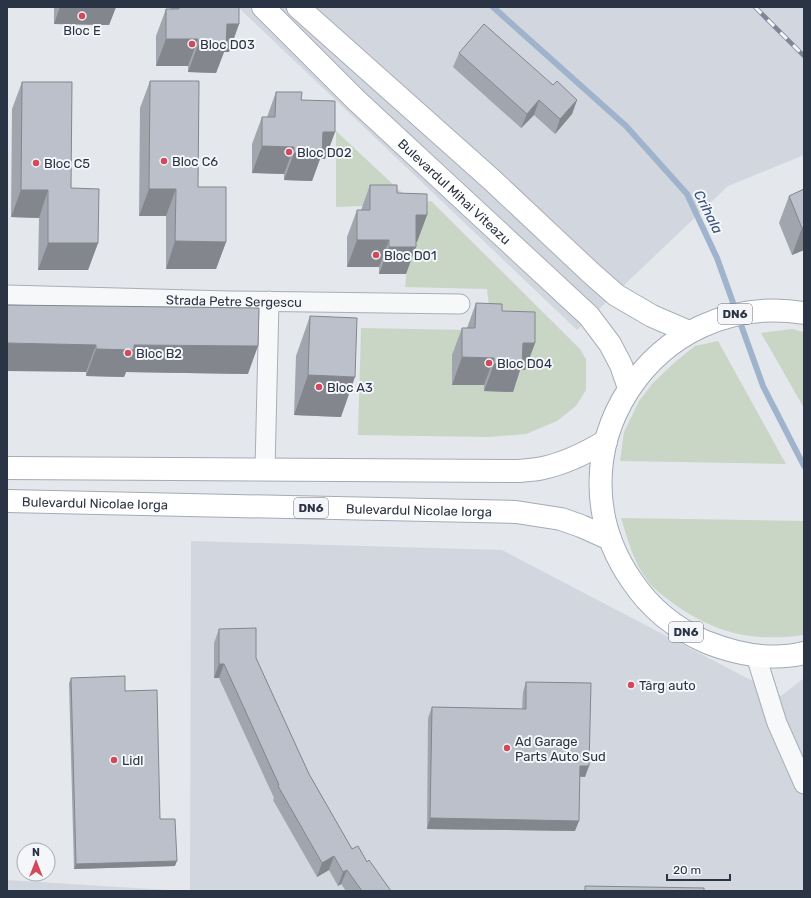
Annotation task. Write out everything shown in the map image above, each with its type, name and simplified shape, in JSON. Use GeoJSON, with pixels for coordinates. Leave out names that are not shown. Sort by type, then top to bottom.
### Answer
{"type":"FeatureCollection","features":[{"type":"Feature","properties":{"kind":"main road","name":"Bulevardul Mihai Viteazu"},"geometry":{"type":"LineString","coordinates":[[263,7],[356,100],[589,316],[610,344],[621,365],[629,388]]}},
{"type":"Feature","properties":{"kind":"main road"},"geometry":{"type":"LineString","coordinates":[[288,32],[302,12],[492,180],[616,295],[652,316],[696,329]]}},
{"type":"Feature","properties":{"kind":"main road","name":"DN6"},"geometry":{"type":"LineString","coordinates":[[804,313],[768,310],[734,314],[696,329],[666,348],[646,366],[629,388],[615,414],[606,441],[601,465],[603,515],[610,539],[623,569],[642,596],[666,618],[693,636],[724,649],[756,656],[795,655],[804,653]]}},
{"type":"Feature","properties":{"kind":"main road"},"geometry":{"type":"LineString","coordinates":[[7,468],[518,471],[542,469],[562,463],[582,455],[606,441]]}},
{"type":"Feature","properties":{"kind":"main road","name":"Bulevardul Nicolae Iorga"},"geometry":{"type":"LineString","coordinates":[[7,501],[516,512],[561,519],[582,526],[610,539]]}},
{"type":"Feature","properties":{"kind":"street","name":"Strada Petre Sergescu"},"geometry":{"type":"LineString","coordinates":[[7,295],[460,304]]}},
{"type":"Feature","properties":{"kind":"street"},"geometry":{"type":"LineString","coordinates":[[265,469],[269,301]]}},
{"type":"Feature","properties":{"kind":"street"},"geometry":{"type":"LineString","coordinates":[[756,656],[777,723],[804,784]]}},
{"type":"Feature","properties":{"kind":"shaded area"},"geometry":{"type":"Polygon","coordinates":[[[238,7],[804,7],[804,155],[728,186],[577,330],[238,7]]]}},
{"type":"Feature","properties":{"kind":"shaded area"},"geometry":{"type":"Polygon","coordinates":[[[191,541],[502,550],[781,696],[804,678],[804,891],[190,891],[191,541]]]}},
{"type":"Feature","properties":{"kind":"shaded area"},"geometry":{"type":"Polygon","coordinates":[[[7,880],[16,881],[16,882],[39,882],[183,891],[7,891],[7,880]]]}},
{"type":"Feature","properties":{"kind":"green space"},"geometry":{"type":"Polygon","coordinates":[[[336,131],[414,204],[336,207],[336,131]]]}},
{"type":"Feature","properties":{"kind":"green space"},"geometry":{"type":"Polygon","coordinates":[[[431,201],[580,349],[586,359],[586,390],[576,406],[557,421],[526,434],[489,437],[358,435],[361,328],[466,330],[452,385],[484,385],[485,391],[513,370],[525,370],[492,331],[487,289],[405,287],[414,204],[431,201]]]}},
{"type":"Feature","properties":{"kind":"green space"},"geometry":{"type":"Polygon","coordinates":[[[792,329],[804,332],[804,408],[761,333],[792,329]]]}},
{"type":"Feature","properties":{"kind":"green space"},"geometry":{"type":"Polygon","coordinates":[[[718,341],[786,464],[620,461],[624,432],[639,401],[653,383],[675,362],[695,346],[718,341]]]}},
{"type":"Feature","properties":{"kind":"green space"},"geometry":{"type":"Polygon","coordinates":[[[621,518],[804,521],[804,635],[768,637],[736,633],[721,629],[705,622],[674,604],[652,587],[642,573],[634,558],[621,518]]]}},
{"type":"Feature","properties":{"kind":"building"},"geometry":{"type":"Polygon","coordinates":[[[179,7],[239,7],[239,24],[227,24],[226,46],[198,45],[198,39],[166,39],[166,9],[179,9],[179,7]]]}},
{"type":"Feature","properties":{"kind":"building"},"geometry":{"type":"Polygon","coordinates":[[[484,24],[553,85],[557,81],[577,100],[560,119],[539,100],[527,114],[459,53],[484,24]]]}},
{"type":"Feature","properties":{"kind":"building"},"geometry":{"type":"Polygon","coordinates":[[[150,81],[199,81],[198,187],[226,187],[226,242],[175,241],[176,189],[149,189],[150,81]]]}},
{"type":"Feature","properties":{"kind":"building"},"geometry":{"type":"Polygon","coordinates":[[[22,82],[72,82],[71,188],[99,189],[98,243],[48,243],[48,190],[21,190],[22,82]]]}},
{"type":"Feature","properties":{"kind":"building"},"geometry":{"type":"Polygon","coordinates":[[[276,92],[302,92],[301,100],[335,101],[335,132],[323,132],[322,154],[294,153],[294,147],[262,146],[262,117],[275,117],[276,92]]]}},
{"type":"Feature","properties":{"kind":"building"},"geometry":{"type":"Polygon","coordinates":[[[370,185],[397,185],[397,193],[427,194],[427,215],[416,215],[416,247],[389,247],[389,240],[357,240],[357,210],[370,210],[370,185]]]}},
{"type":"Feature","properties":{"kind":"building"},"geometry":{"type":"Polygon","coordinates":[[[804,189],[804,227],[802,228],[789,196],[804,189]]]}},
{"type":"Feature","properties":{"kind":"building"},"geometry":{"type":"Polygon","coordinates":[[[476,303],[502,304],[502,311],[535,312],[535,343],[523,343],[522,364],[494,364],[494,358],[462,357],[462,328],[475,328],[476,303]]]}},
{"type":"Feature","properties":{"kind":"building"},"geometry":{"type":"Polygon","coordinates":[[[7,305],[259,308],[258,346],[134,345],[134,350],[96,349],[96,345],[7,343],[7,305]]]}},
{"type":"Feature","properties":{"kind":"building"},"geometry":{"type":"Polygon","coordinates":[[[310,316],[357,318],[355,377],[308,375],[310,316]]]}},
{"type":"Feature","properties":{"kind":"building"},"geometry":{"type":"Polygon","coordinates":[[[256,628],[256,658],[309,774],[352,849],[358,846],[367,862],[369,860],[391,891],[362,891],[347,870],[343,872],[334,856],[322,863],[278,786],[279,785],[224,664],[219,664],[219,629],[256,628]]]}},
{"type":"Feature","properties":{"kind":"building","name":"Lidl"},"geometry":{"type":"Polygon","coordinates":[[[125,676],[125,691],[157,690],[160,819],[175,819],[177,861],[76,864],[71,678],[125,676]]]}},
{"type":"Feature","properties":{"kind":"building","name":"Ad Garage Parts Auto Sud"},"geometry":{"type":"Polygon","coordinates":[[[526,682],[591,683],[589,766],[580,766],[579,821],[430,818],[432,707],[526,709],[526,682]]]}},
{"type":"Feature","properties":{"kind":"building"},"geometry":{"type":"Polygon","coordinates":[[[585,886],[704,888],[704,891],[585,891],[585,886]]]}},
{"type":"Feature","properties":{"kind":"waterway","name":"Crihala"},"geometry":{"type":"LineString","coordinates":[[493,7],[626,126],[687,194],[717,258],[763,386],[804,466]]}},
{"type":"Feature","properties":{"kind":"railway"},"geometry":{"type":"LineString","coordinates":[[755,7],[804,56]]}},
{"type":"Feature","properties":{"kind":"place","name":"Bloc E"},"geometry":{"type":"Point","coordinates":[82,16]}},
{"type":"Feature","properties":{"kind":"place","name":"Bloc D03"},"geometry":{"type":"Point","coordinates":[192,44]}},
{"type":"Feature","properties":{"kind":"place","name":"Bloc D02"},"geometry":{"type":"Point","coordinates":[289,152]}},
{"type":"Feature","properties":{"kind":"place","name":"Bloc C6"},"geometry":{"type":"Point","coordinates":[164,161]}},
{"type":"Feature","properties":{"kind":"place","name":"Bloc C5"},"geometry":{"type":"Point","coordinates":[36,163]}},
{"type":"Feature","properties":{"kind":"place","name":"Bloc D01"},"geometry":{"type":"Point","coordinates":[376,255]}},
{"type":"Feature","properties":{"kind":"place","name":"Bloc B2"},"geometry":{"type":"Point","coordinates":[128,353]}},
{"type":"Feature","properties":{"kind":"place","name":"Bloc D04"},"geometry":{"type":"Point","coordinates":[489,363]}},
{"type":"Feature","properties":{"kind":"place","name":"Bloc A3"},"geometry":{"type":"Point","coordinates":[319,387]}},
{"type":"Feature","properties":{"kind":"place","name":"Târg auto"},"geometry":{"type":"Point","coordinates":[631,685]}},
{"type":"Feature","properties":{"kind":"place","name":"Ad Garage Parts Auto Sud"},"geometry":{"type":"Point","coordinates":[507,748]}},
{"type":"Feature","properties":{"kind":"place","name":"Lidl"},"geometry":{"type":"Point","coordinates":[114,760]}}]}
